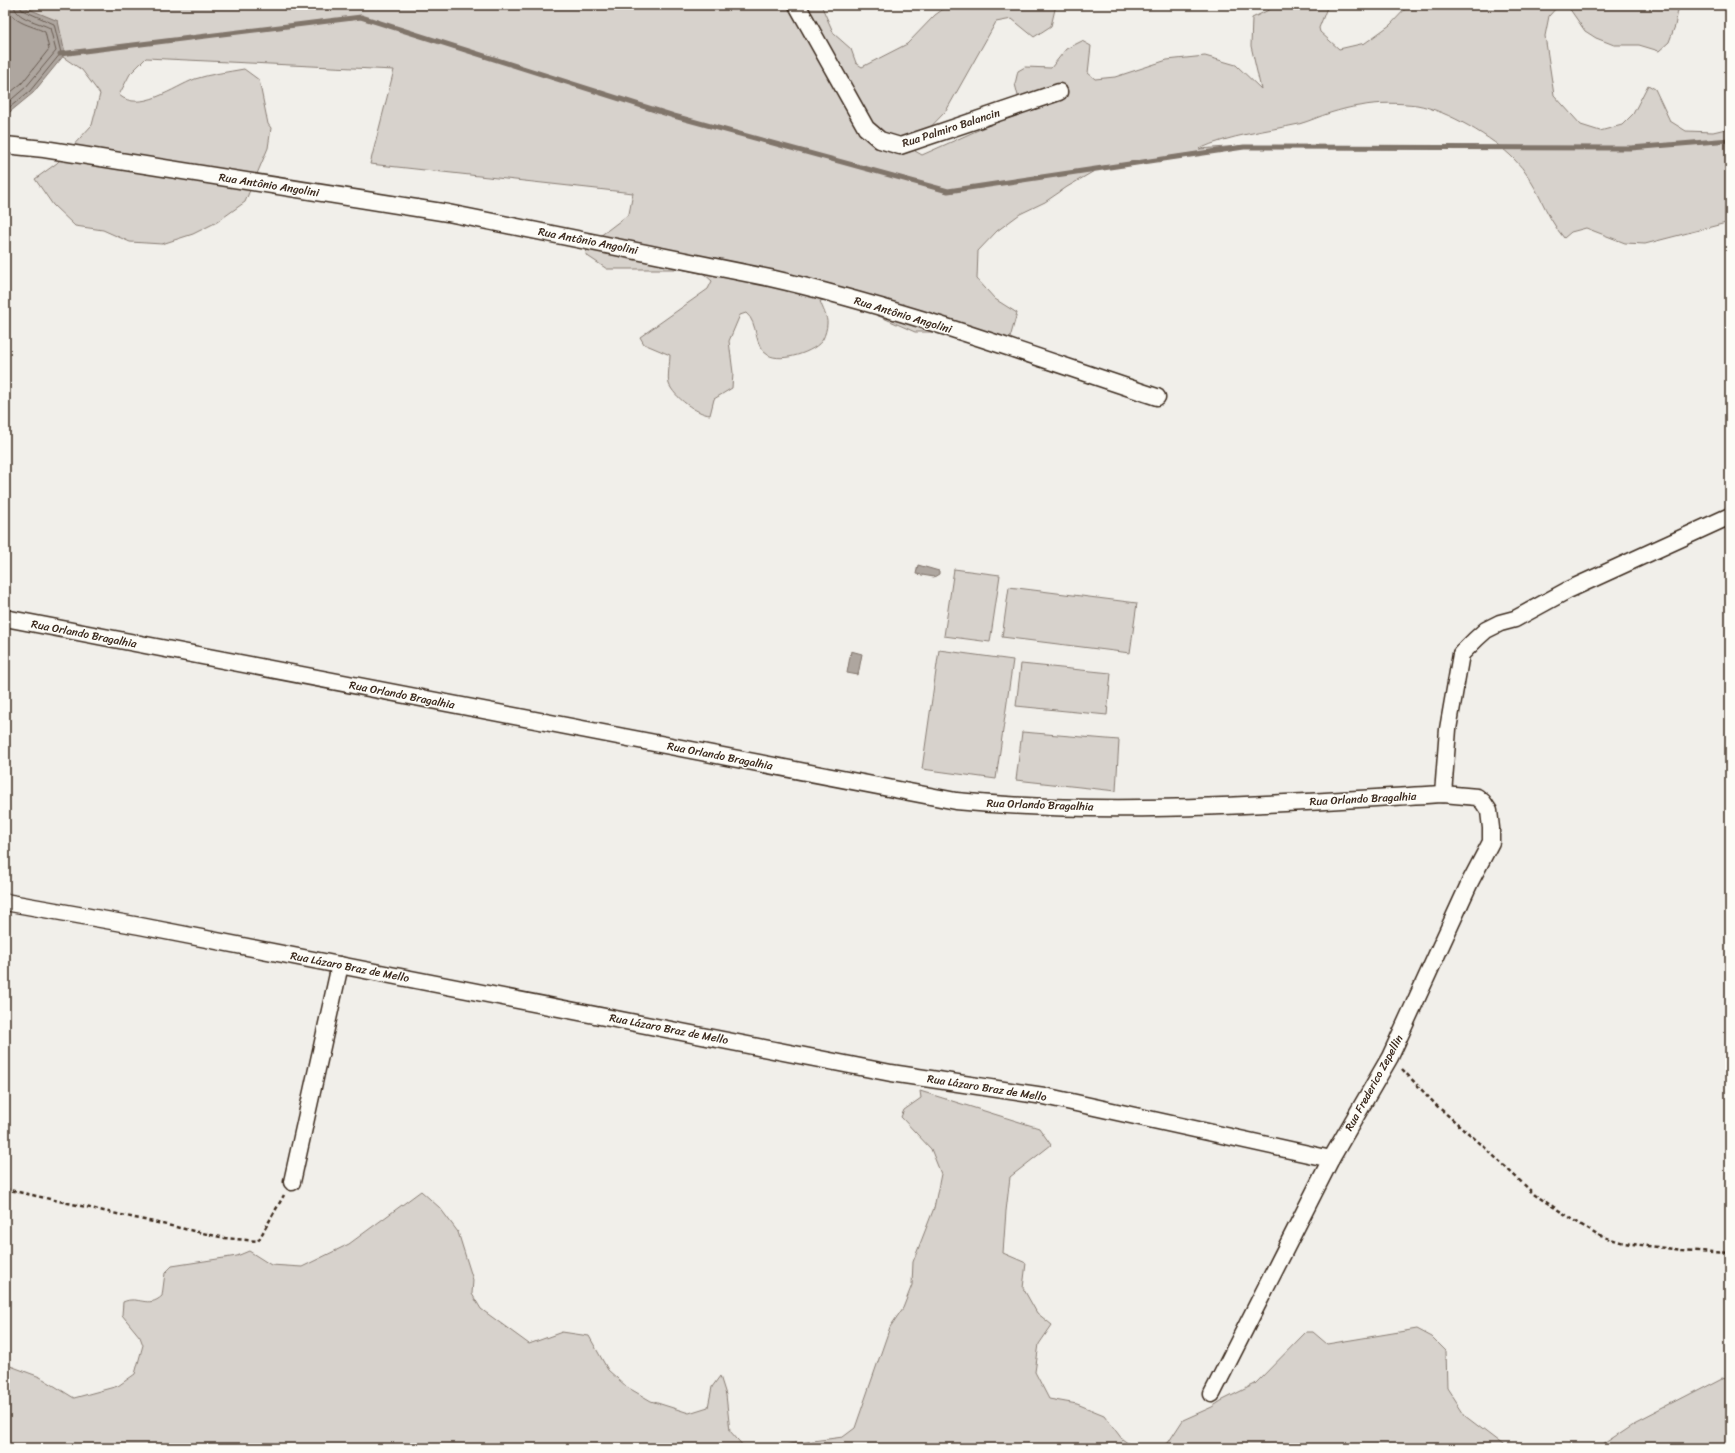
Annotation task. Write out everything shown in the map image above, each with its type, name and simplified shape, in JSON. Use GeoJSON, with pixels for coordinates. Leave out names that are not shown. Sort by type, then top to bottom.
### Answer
{"type":"FeatureCollection","features":[{"type":"Feature","properties":{"kind":"street","name":"Rua Palmiro Balancin"},"geometry":{"type":"LineString","coordinates":[[797,5],[866,128],[880,140],[900,146],[1059,92]]}},
{"type":"Feature","properties":{"kind":"street","name":"Rua Antônio Angolini"},"geometry":{"type":"LineString","coordinates":[[5,145],[60,152],[448,213],[770,278],[817,289],[883,308],[1157,397]]}},
{"type":"Feature","properties":{"kind":"street"},"geometry":{"type":"LineString","coordinates":[[1443,794],[1448,729],[1461,654],[1471,644],[1486,630],[1500,623],[1515,619],[1568,590],[1730,516]]}},
{"type":"Feature","properties":{"kind":"street","name":"Rua Orlando Bragalhia"},"geometry":{"type":"LineString","coordinates":[[5,618],[956,801],[1042,807],[1174,808],[1443,794]]}},
{"type":"Feature","properties":{"kind":"street","name":"Rua Frederico Zepellin"},"geometry":{"type":"LineString","coordinates":[[1212,1394],[1331,1159],[1390,1058],[1470,882],[1491,842],[1489,811],[1483,802],[1477,798],[1443,794]]}},
{"type":"Feature","properties":{"kind":"street","name":"Rua Lázaro Braz de Mello"},"geometry":{"type":"LineString","coordinates":[[5,902],[140,926],[891,1072],[1044,1096],[1331,1159]]}},
{"type":"Feature","properties":{"kind":"street"},"geometry":{"type":"LineString","coordinates":[[292,1182],[340,965]]}},
{"type":"Feature","properties":{"kind":"path"},"geometry":{"type":"LineString","coordinates":[[1390,1058],[1437,1106],[1481,1144],[1535,1195],[1597,1235],[1624,1243],[1682,1250],[1730,1252]]}},
{"type":"Feature","properties":{"kind":"path"},"geometry":{"type":"LineString","coordinates":[[5,1189],[225,1238],[258,1241],[292,1182]]}},
{"type":"Feature","properties":{"kind":"shaded area"},"geometry":{"type":"Polygon","coordinates":[[[5,5],[821,5],[834,34],[851,49],[856,63],[862,67],[907,44],[935,15],[949,5],[1056,5],[1051,26],[1034,37],[1012,19],[996,22],[946,111],[916,142],[915,151],[922,155],[1012,115],[1020,104],[1015,84],[1018,71],[1025,67],[1051,68],[1066,49],[1082,41],[1091,46],[1088,73],[1095,79],[1115,77],[1167,60],[1205,56],[1236,65],[1261,89],[1251,46],[1252,18],[1279,5],[1328,5],[1319,28],[1320,32],[1339,49],[1365,43],[1390,25],[1409,5],[1560,5],[1549,16],[1545,36],[1554,95],[1581,125],[1600,131],[1622,125],[1633,114],[1648,85],[1655,89],[1670,121],[1686,131],[1713,132],[1730,128],[1730,222],[1645,244],[1625,243],[1586,228],[1571,232],[1564,238],[1551,219],[1529,177],[1522,168],[1505,151],[1482,134],[1442,113],[1417,105],[1381,103],[1352,107],[1299,124],[1223,140],[1199,149],[1240,146],[1101,167],[1045,202],[1020,214],[997,231],[978,251],[977,279],[995,299],[1017,313],[1008,345],[988,332],[915,332],[836,297],[820,301],[826,316],[827,327],[823,339],[819,344],[798,355],[781,358],[768,355],[763,351],[750,317],[746,313],[740,315],[729,341],[733,373],[732,388],[714,399],[710,415],[699,412],[686,404],[676,394],[668,381],[670,355],[644,344],[640,337],[708,289],[712,281],[704,274],[680,269],[607,269],[586,255],[587,246],[629,214],[633,193],[370,164],[394,70],[146,58],[130,74],[119,95],[127,100],[147,100],[157,97],[195,79],[213,74],[244,69],[259,80],[268,124],[271,128],[268,148],[245,202],[217,222],[193,234],[162,244],[130,242],[103,230],[75,226],[53,205],[35,179],[57,163],[92,125],[100,94],[82,70],[60,55],[5,5]]]}},
{"type":"Feature","properties":{"kind":"shaded area"},"geometry":{"type":"Polygon","coordinates":[[[1567,5],[1679,5],[1675,26],[1669,42],[1659,51],[1639,45],[1614,45],[1596,38],[1585,31],[1567,5]]]}},
{"type":"Feature","properties":{"kind":"shaded area"},"geometry":{"type":"Polygon","coordinates":[[[954,569],[1000,575],[990,642],[944,636],[954,569]]]}},
{"type":"Feature","properties":{"kind":"shaded area"},"geometry":{"type":"Polygon","coordinates":[[[1009,587],[1137,603],[1130,653],[1002,637],[1009,587]]]}},
{"type":"Feature","properties":{"kind":"shaded area"},"geometry":{"type":"Polygon","coordinates":[[[939,650],[1013,660],[996,779],[922,769],[939,650]]]}},
{"type":"Feature","properties":{"kind":"shaded area"},"geometry":{"type":"Polygon","coordinates":[[[1021,664],[1111,673],[1107,715],[1016,706],[1021,664]]]}},
{"type":"Feature","properties":{"kind":"shaded area"},"geometry":{"type":"Polygon","coordinates":[[[1022,732],[1119,740],[1116,791],[1016,780],[1022,732]]]}},
{"type":"Feature","properties":{"kind":"shaded area"},"geometry":{"type":"Polygon","coordinates":[[[920,1091],[1039,1128],[1051,1145],[1010,1177],[1003,1253],[1026,1263],[1023,1288],[1037,1313],[1052,1325],[1039,1344],[1035,1372],[1049,1399],[1077,1404],[1104,1415],[1122,1439],[1135,1448],[780,1448],[790,1444],[843,1437],[855,1428],[890,1327],[903,1308],[912,1285],[913,1262],[934,1208],[941,1174],[931,1149],[901,1117],[904,1110],[921,1098],[920,1091]]]}},
{"type":"Feature","properties":{"kind":"shaded area"},"geometry":{"type":"Polygon","coordinates":[[[421,1191],[440,1208],[458,1232],[473,1280],[472,1294],[481,1309],[529,1344],[562,1332],[589,1336],[608,1370],[627,1387],[651,1401],[689,1413],[708,1407],[712,1387],[720,1376],[726,1395],[730,1431],[745,1448],[5,1448],[5,1364],[40,1377],[74,1398],[118,1386],[135,1374],[143,1345],[140,1337],[122,1315],[123,1302],[128,1300],[147,1302],[157,1300],[162,1296],[165,1273],[172,1266],[237,1256],[249,1251],[271,1265],[302,1267],[349,1244],[421,1191]]]}},
{"type":"Feature","properties":{"kind":"shaded area"},"geometry":{"type":"Polygon","coordinates":[[[1417,1329],[1432,1337],[1446,1351],[1447,1388],[1465,1416],[1507,1448],[1158,1448],[1168,1443],[1183,1420],[1212,1407],[1255,1384],[1306,1332],[1313,1332],[1327,1344],[1417,1329]]]}},
{"type":"Feature","properties":{"kind":"shaded area"},"geometry":{"type":"Polygon","coordinates":[[[1722,1377],[1730,1379],[1730,1448],[1596,1448],[1635,1422],[1722,1377]]]}},
{"type":"Feature","properties":{"kind":"water"},"geometry":{"type":"Polygon","coordinates":[[[5,5],[19,5],[58,21],[65,54],[33,93],[5,116],[5,5]]]}},
{"type":"Feature","properties":{"kind":"water"},"geometry":{"type":"Polygon","coordinates":[[[918,565],[939,571],[939,574],[934,577],[916,574],[918,565]]]}},
{"type":"Feature","properties":{"kind":"water"},"geometry":{"type":"Polygon","coordinates":[[[851,651],[862,654],[858,675],[847,673],[851,651]]]}},
{"type":"Feature","properties":{"kind":"waterway"},"geometry":{"type":"LineString","coordinates":[[60,54],[361,17],[674,116],[948,191],[1244,147],[1631,148],[1730,140]]}}]}
